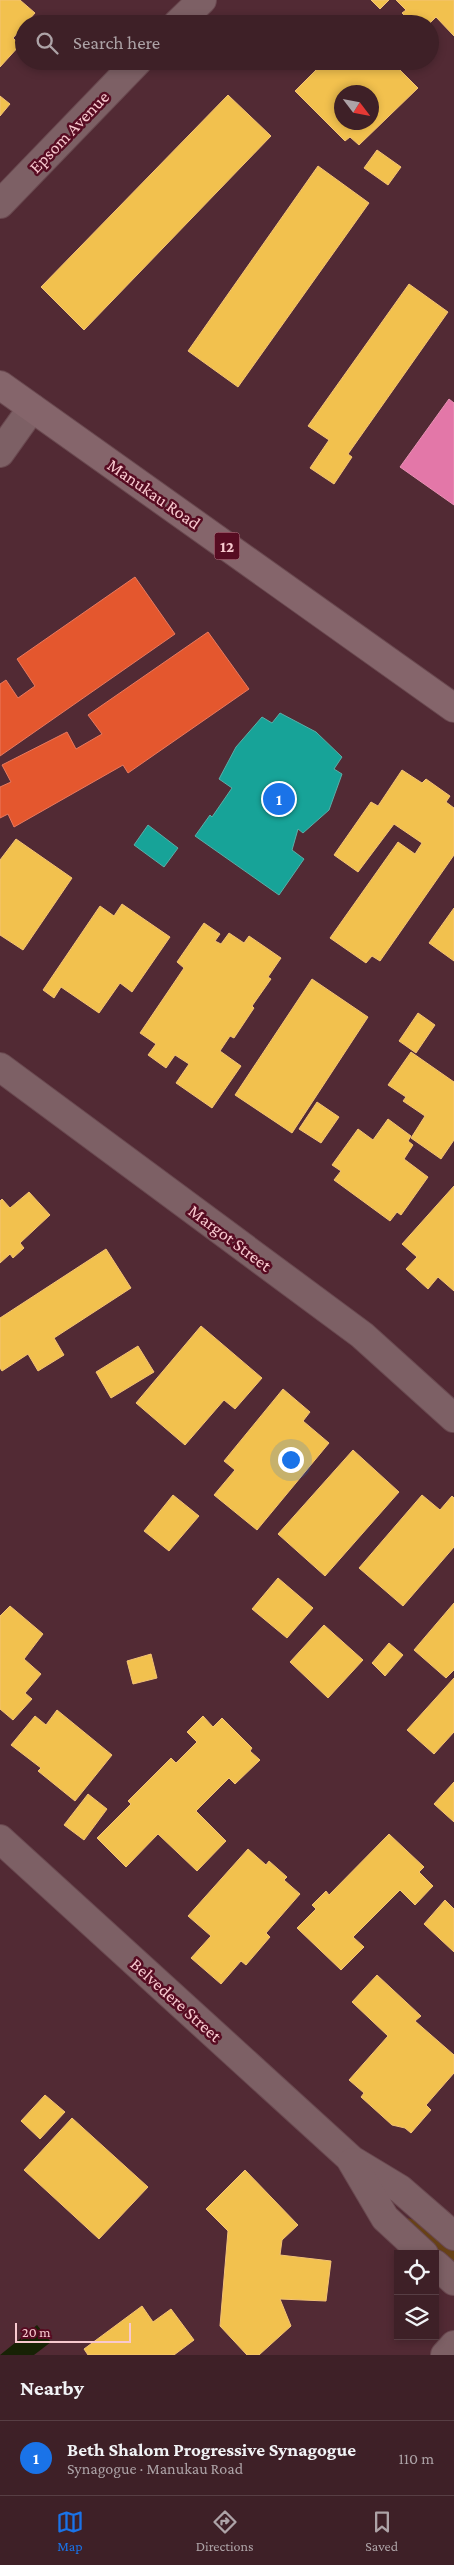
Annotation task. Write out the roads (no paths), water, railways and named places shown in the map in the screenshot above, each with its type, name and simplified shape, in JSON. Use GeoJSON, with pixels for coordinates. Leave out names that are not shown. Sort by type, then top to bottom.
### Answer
{"type":"FeatureCollection","features":[{"type":"Feature","properties":{"kind":"main road","name":"Manukau Road"},"geometry":{"type":"LineString","coordinates":[[0,385],[454,708]]}},
{"type":"Feature","properties":{"kind":"street"},"geometry":{"type":"LineString","coordinates":[[186,15],[202,0]]}},
{"type":"Feature","properties":{"kind":"street","name":"Epsom Avenue"},"geometry":{"type":"LineString","coordinates":[[0,204],[129,70]]}},
{"type":"Feature","properties":{"kind":"street"},"geometry":{"type":"LineString","coordinates":[[0,453],[32,408]]}},
{"type":"Feature","properties":{"kind":"street","name":"Margot Street"},"geometry":{"type":"LineString","coordinates":[[0,1067],[362,1336],[454,1418]]}},
{"type":"Feature","properties":{"kind":"street","name":"Belvedere Street"},"geometry":{"type":"LineString","coordinates":[[0,1839],[352,2160],[400,2189],[454,2236]]}},
{"type":"Feature","properties":{"kind":"street","name":"Belvedere Street"},"geometry":{"type":"LineString","coordinates":[[352,2160],[385,2218],[420,2250]]}},
{"type":"Feature","properties":{"kind":"street"},"geometry":{"type":"LineString","coordinates":[[439,2268],[454,2281]]}},
{"type":"Feature","properties":{"kind":"street"},"geometry":{"type":"LineString","coordinates":[[446,2355],[454,2346]]}},
{"type":"Feature","properties":{"kind":"place","name":"Beth Shalom Progressive Synagogue"},"geometry":{"type":"Point","coordinates":[279,799]}}]}
